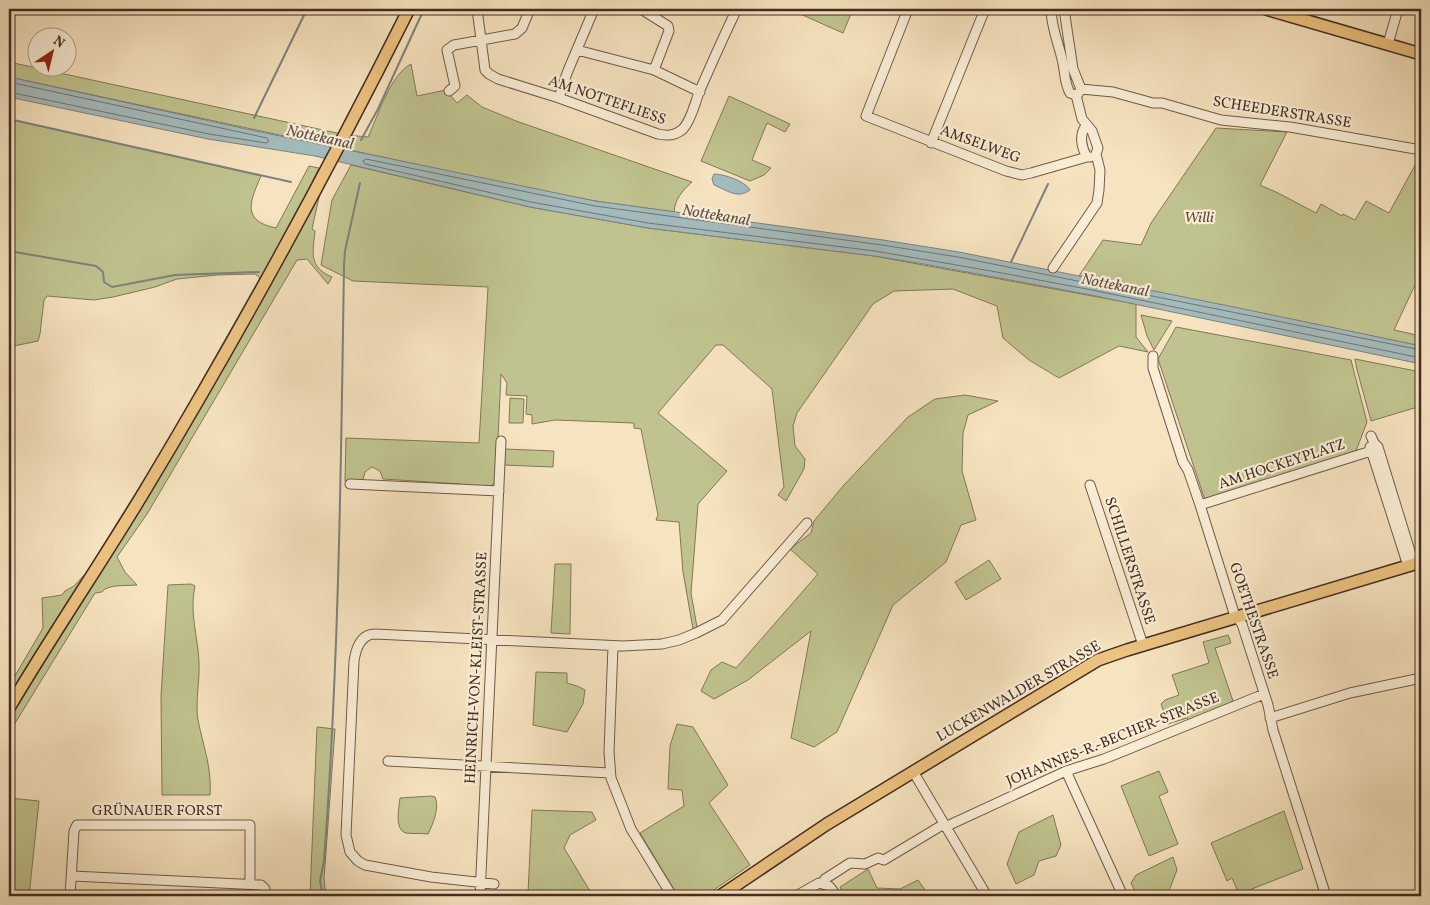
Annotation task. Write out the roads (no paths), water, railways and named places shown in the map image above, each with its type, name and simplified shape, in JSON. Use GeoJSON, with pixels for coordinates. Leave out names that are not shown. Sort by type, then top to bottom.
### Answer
{"type":"FeatureCollection","features":[{"type":"Feature","properties":{"kind":"main road"},"geometry":{"type":"LineString","coordinates":[[9,708],[145,491],[230,347],[346,135],[409,9]]}},
{"type":"Feature","properties":{"kind":"main road"},"geometry":{"type":"LineString","coordinates":[[1266,9],[1302,14],[1421,54]]}},
{"type":"Feature","properties":{"kind":"main road","name":"LUCKENWALDER STRASSE"},"geometry":{"type":"LineString","coordinates":[[720,896],[814,832],[1092,664],[1110,655],[1415,564]]}},
{"type":"Feature","properties":{"kind":"street","name":"AM NOTTEFLIESS"},"geometry":{"type":"LineString","coordinates":[[476,9],[486,70],[489,74],[498,79],[667,136],[681,130],[687,124],[737,9]]}},
{"type":"Feature","properties":{"kind":"street"},"geometry":{"type":"LineString","coordinates":[[449,91],[455,86],[447,50],[451,46],[514,34],[522,28],[530,9]]}},
{"type":"Feature","properties":{"kind":"street"},"geometry":{"type":"LineString","coordinates":[[559,98],[567,73],[594,9]]}},
{"type":"Feature","properties":{"kind":"street"},"geometry":{"type":"LineString","coordinates":[[641,9],[668,26],[669,31],[654,70]]}},
{"type":"Feature","properties":{"kind":"street","name":"AMSELWEG"},"geometry":{"type":"LineString","coordinates":[[908,9],[866,116],[931,143],[1006,171],[1022,175],[1091,156]]}},
{"type":"Feature","properties":{"kind":"street"},"geometry":{"type":"LineString","coordinates":[[931,143],[985,9]]}},
{"type":"Feature","properties":{"kind":"street"},"geometry":{"type":"LineString","coordinates":[[1051,9],[1051,20],[1062,60],[1066,86],[1070,93],[1078,92]]}},
{"type":"Feature","properties":{"kind":"street"},"geometry":{"type":"LineString","coordinates":[[1064,9],[1078,92],[1079,112],[1086,126],[1092,131],[1098,148],[1091,156]]}},
{"type":"Feature","properties":{"kind":"street"},"geometry":{"type":"LineString","coordinates":[[1388,44],[1398,9]]}},
{"type":"Feature","properties":{"kind":"street"},"geometry":{"type":"LineString","coordinates":[[577,50],[654,70],[700,92]]}},
{"type":"Feature","properties":{"kind":"street","name":"SCHEEDERSTRASSE"},"geometry":{"type":"LineString","coordinates":[[1078,92],[1114,92],[1153,103],[1162,103],[1221,120],[1290,127],[1421,150]]}},
{"type":"Feature","properties":{"kind":"street"},"geometry":{"type":"LineString","coordinates":[[1053,268],[1096,203],[1100,179],[1091,156],[1082,145],[1082,130],[1086,126]]}},
{"type":"Feature","properties":{"kind":"street","name":"GOETHESTRASSE"},"geometry":{"type":"LineString","coordinates":[[1153,356],[1153,368],[1177,444],[1200,505],[1234,613],[1242,624],[1326,896]]}},
{"type":"Feature","properties":{"kind":"street","name":"HEINRICH-VON-KLEIST-STRASSE"},"geometry":{"type":"LineString","coordinates":[[480,896],[501,441]]}},
{"type":"Feature","properties":{"kind":"street","name":"AM HOCKEYPLATZ"},"geometry":{"type":"LineString","coordinates":[[1200,505],[1372,443],[1415,564]]}},
{"type":"Feature","properties":{"kind":"street"},"geometry":{"type":"LineString","coordinates":[[350,484],[499,491]]}},
{"type":"Feature","properties":{"kind":"street","name":"SCHILLERSTRASSE"},"geometry":{"type":"LineString","coordinates":[[1090,485],[1143,645]]}},
{"type":"Feature","properties":{"kind":"street"},"geometry":{"type":"LineString","coordinates":[[494,884],[431,877],[372,867],[358,861],[350,852],[346,835],[353,686],[356,653],[363,638],[368,634],[613,646],[662,644],[696,634],[722,620],[807,523]]}},
{"type":"Feature","properties":{"kind":"street"},"geometry":{"type":"LineString","coordinates":[[613,646],[610,773],[614,788],[631,829],[672,896]]}},
{"type":"Feature","properties":{"kind":"street"},"geometry":{"type":"LineString","coordinates":[[1270,718],[1350,693],[1421,678]]}},
{"type":"Feature","properties":{"kind":"street","name":"JOHANNES-R.-BECHER-STRASSE"},"geometry":{"type":"LineString","coordinates":[[824,884],[825,879],[850,863],[865,864],[878,858],[884,860],[945,825],[1066,771],[1104,759],[1264,694]]}},
{"type":"Feature","properties":{"kind":"street"},"geometry":{"type":"LineString","coordinates":[[388,761],[610,773]]}},
{"type":"Feature","properties":{"kind":"street"},"geometry":{"type":"LineString","coordinates":[[1066,771],[1123,896]]}},
{"type":"Feature","properties":{"kind":"street"},"geometry":{"type":"LineString","coordinates":[[914,773],[987,896]]}},
{"type":"Feature","properties":{"kind":"street","name":"GRÜNAUER FORST"},"geometry":{"type":"LineString","coordinates":[[70,896],[74,831],[78,825],[250,825],[250,884]]}},
{"type":"Feature","properties":{"kind":"street"},"geometry":{"type":"LineString","coordinates":[[72,876],[262,885],[265,889],[265,896]]}},
{"type":"Feature","properties":{"kind":"street"},"geometry":{"type":"LineString","coordinates":[[796,896],[815,885],[824,884],[832,888],[837,896]]}},
{"type":"Feature","properties":{"kind":"water","name":"Nottekanal"},"geometry":{"type":"Polygon","coordinates":[[[9,77],[251,130],[595,201],[959,252],[1234,307],[1421,346],[1421,364],[1091,295],[924,264],[648,228],[530,207],[315,156],[208,139],[9,97],[9,77]]]}},
{"type":"Feature","properties":{"kind":"water"},"geometry":{"type":"Polygon","coordinates":[[[714,174],[734,179],[744,184],[750,190],[746,193],[737,194],[724,190],[714,185],[712,179],[714,174]]]}},
{"type":"Feature","properties":{"kind":"waterway"},"geometry":{"type":"LineString","coordinates":[[254,118],[307,9]]}},
{"type":"Feature","properties":{"kind":"waterway","name":"Nottekanal"},"geometry":{"type":"LineString","coordinates":[[361,140],[378,109],[424,9]]}},
{"type":"Feature","properties":{"kind":"waterway"},"geometry":{"type":"LineString","coordinates":[[9,119],[291,182]]}},
{"type":"Feature","properties":{"kind":"waterway"},"geometry":{"type":"LineString","coordinates":[[323,896],[320,881],[324,861],[329,787],[336,638],[344,265],[345,251],[360,183]]}},
{"type":"Feature","properties":{"kind":"waterway"},"geometry":{"type":"LineString","coordinates":[[1011,262],[1048,184]]}},
{"type":"Feature","properties":{"kind":"waterway"},"geometry":{"type":"LineString","coordinates":[[9,251],[96,266],[103,272],[104,282],[112,287],[175,275],[259,272]]}},
{"type":"Feature","properties":{"kind":"park label","name":"Willi"},"geometry":{"type":"Point","coordinates":[1199,218]}}]}
